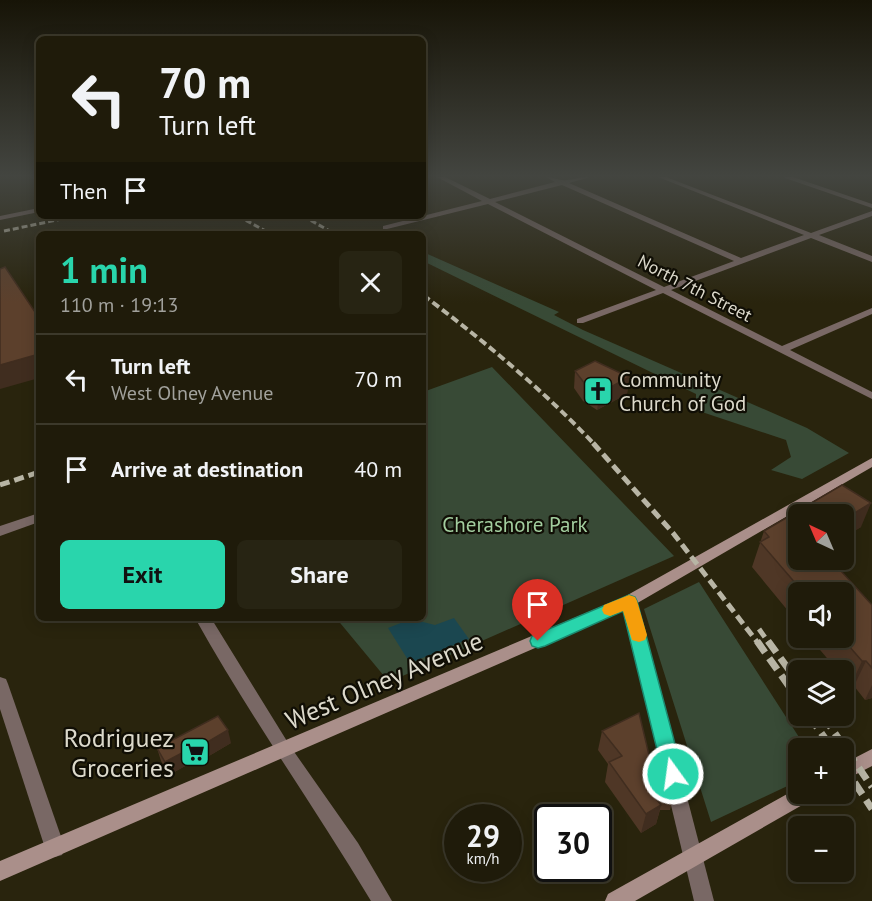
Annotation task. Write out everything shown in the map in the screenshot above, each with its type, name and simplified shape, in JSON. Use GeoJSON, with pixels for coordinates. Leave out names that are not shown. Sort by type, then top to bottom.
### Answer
{"type":"FeatureCollection","features":[{"type":"Feature","properties":{"kind":"street"},"geometry":{"type":"LineString","coordinates":[[386,228],[421,219]]}},
{"type":"Feature","properties":{"kind":"street","name":"North 7th Street"},"geometry":{"type":"LineString","coordinates":[[522,219],[872,396]]}},
{"type":"Feature","properties":{"kind":"street"},"geometry":{"type":"LineString","coordinates":[[645,219],[740,261]]}},
{"type":"Feature","properties":{"kind":"street"},"geometry":{"type":"LineString","coordinates":[[770,219],[872,259]]}},
{"type":"Feature","properties":{"kind":"street"},"geometry":{"type":"LineString","coordinates":[[580,321],[855,219]]}},
{"type":"Feature","properties":{"kind":"street"},"geometry":{"type":"LineString","coordinates":[[782,350],[872,311]]}},
{"type":"Feature","properties":{"kind":"street","name":"West Olney Avenue"},"geometry":{"type":"LineString","coordinates":[[0,871],[629,601],[872,462]]}},
{"type":"Feature","properties":{"kind":"street"},"geometry":{"type":"LineString","coordinates":[[0,531],[36,518]]}},
{"type":"Feature","properties":{"kind":"street"},"geometry":{"type":"LineString","coordinates":[[629,601],[704,901]]}},
{"type":"Feature","properties":{"kind":"street"},"geometry":{"type":"LineString","coordinates":[[205,621],[284,751],[351,850],[382,901]]}},
{"type":"Feature","properties":{"kind":"street"},"geometry":{"type":"LineString","coordinates":[[0,684],[55,848]]}},
{"type":"Feature","properties":{"kind":"street"},"geometry":{"type":"LineString","coordinates":[[854,767],[872,757]]}},
{"type":"Feature","properties":{"kind":"street"},"geometry":{"type":"LineString","coordinates":[[615,901],[693,855],[788,804]]}},
{"type":"Feature","properties":{"kind":"green space"},"geometry":{"type":"Polygon","coordinates":[[[426,253],[559,312],[554,315],[583,330],[807,428],[849,453],[802,479],[771,470],[791,457],[786,440],[696,410],[696,394],[426,262],[426,253]]]}},
{"type":"Feature","properties":{"kind":"green space","name":"Cherashore Park"},"geometry":{"type":"Polygon","coordinates":[[[492,367],[674,556],[389,682],[338,621],[426,621],[426,391],[492,367]]]}},
{"type":"Feature","properties":{"kind":"green space"},"geometry":{"type":"Polygon","coordinates":[[[699,582],[788,720],[788,726],[792,726],[800,738],[788,738],[788,786],[711,822],[644,609],[699,582]]]}},
{"type":"Feature","properties":{"kind":"water"},"geometry":{"type":"Polygon","coordinates":[[[454,618],[469,639],[410,663],[388,628],[406,621],[435,625],[454,618]]]}},
{"type":"Feature","properties":{"kind":"building"},"geometry":{"type":"Polygon","coordinates":[[[5,267],[36,314],[36,355],[0,365],[0,269],[5,267]]]}},
{"type":"Feature","properties":{"kind":"building"},"geometry":{"type":"Polygon","coordinates":[[[595,361],[629,377],[600,393],[585,384],[575,371],[595,361]]]}},
{"type":"Feature","properties":{"kind":"building"},"geometry":{"type":"Polygon","coordinates":[[[842,485],[871,503],[854,513],[854,504],[810,504],[842,485]]]}},
{"type":"Feature","properties":{"kind":"building"},"geometry":{"type":"Polygon","coordinates":[[[788,517],[788,570],[840,570],[851,582],[794,582],[760,542],[769,537],[764,531],[788,517]]]}},
{"type":"Feature","properties":{"kind":"building"},"geometry":{"type":"Polygon","coordinates":[[[854,585],[872,605],[872,668],[866,661],[862,661],[851,648],[854,648],[854,585]]]}},
{"type":"Feature","properties":{"kind":"building"},"geometry":{"type":"Polygon","coordinates":[[[639,713],[655,780],[673,781],[675,791],[650,791],[661,805],[646,814],[609,762],[622,756],[602,731],[639,713]]]}},
{"type":"Feature","properties":{"kind":"building"},"geometry":{"type":"Polygon","coordinates":[[[218,716],[228,730],[194,750],[193,747],[165,762],[157,748],[218,716]]]}},
{"type":"Feature","properties":{"kind":"railway"},"geometry":{"type":"LineString","coordinates":[[4,231],[61,219]]}},
{"type":"Feature","properties":{"kind":"railway"},"geometry":{"type":"LineString","coordinates":[[244,219],[266,231]]}},
{"type":"Feature","properties":{"kind":"railway"},"geometry":{"type":"LineString","coordinates":[[308,219],[330,231]]}},
{"type":"Feature","properties":{"kind":"railway"},"geometry":{"type":"LineString","coordinates":[[426,297],[512,366],[593,443]]}},
{"type":"Feature","properties":{"kind":"railway"},"geometry":{"type":"LineString","coordinates":[[593,443],[673,533],[758,643]]}},
{"type":"Feature","properties":{"kind":"railway"},"geometry":{"type":"LineString","coordinates":[[0,485],[36,473]]}},
{"type":"Feature","properties":{"kind":"railway"},"geometry":{"type":"LineString","coordinates":[[759,629],[769,643]]}},
{"type":"Feature","properties":{"kind":"railway"},"geometry":{"type":"LineString","coordinates":[[757,641],[788,685]]}},
{"type":"Feature","properties":{"kind":"railway"},"geometry":{"type":"LineString","coordinates":[[768,641],[788,668]]}},
{"type":"Feature","properties":{"kind":"railway"},"geometry":{"type":"LineString","coordinates":[[816,726],[825,738]]}},
{"type":"Feature","properties":{"kind":"railway"},"geometry":{"type":"LineString","coordinates":[[830,726],[872,787]]}},
{"type":"Feature","properties":{"kind":"railway"},"geometry":{"type":"LineString","coordinates":[[854,782],[872,809]]}},
{"type":"Feature","properties":{"kind":"slow traffic"},"geometry":{"type":"LineString","coordinates":[[610,610],[629,601],[639,635]]}},
{"type":"Feature","properties":{"kind":"place","name":"Community Church of God"},"geometry":{"type":"Point","coordinates":[598,391]}},
{"type":"Feature","properties":{"kind":"place","name":"Rodriguez Groceries"},"geometry":{"type":"Point","coordinates":[195,752]}},
{"type":"Feature","properties":{"kind":"route"},"geometry":{"type":"LineString","coordinates":[[538,641],[629,601],[673,774]]}}]}
